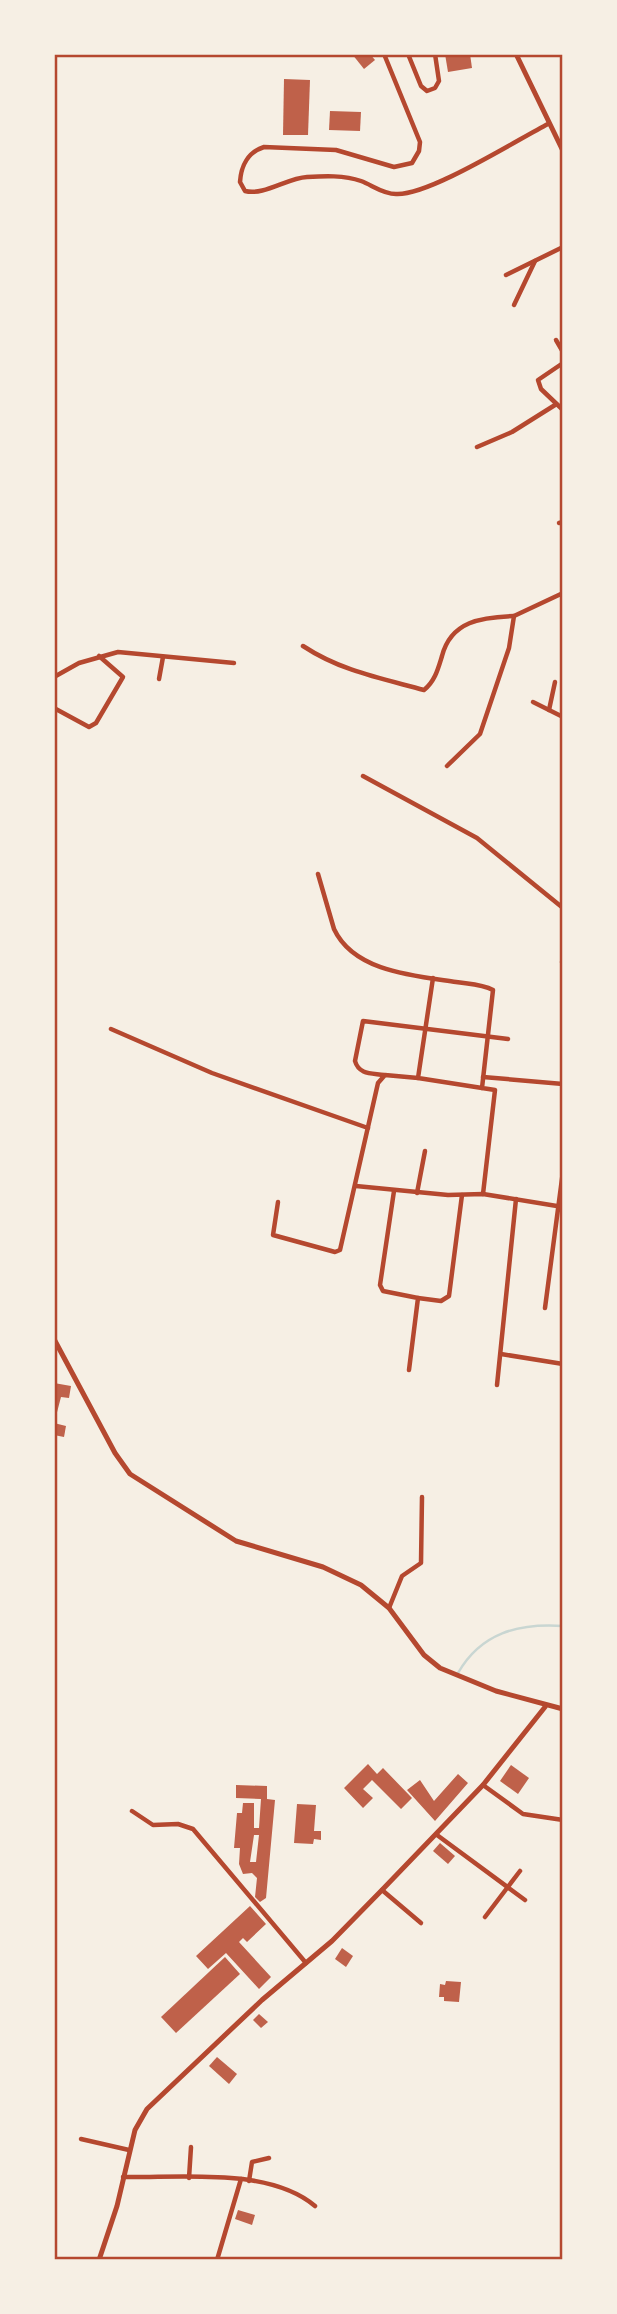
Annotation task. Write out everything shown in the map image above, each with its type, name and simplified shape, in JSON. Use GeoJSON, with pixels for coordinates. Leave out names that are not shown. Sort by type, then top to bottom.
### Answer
{"type":"FeatureCollection","features":[{"type":"Feature","properties":{"kind":"street"},"geometry":{"type":"LineString","coordinates":[[384,54],[417,134],[419,150],[412,163],[394,167],[336,150],[264,147],[255,149],[247,160],[240,181],[245,191],[256,192],[298,178],[341,177],[360,181],[391,194],[405,193],[435,183],[548,124]]}},
{"type":"Feature","properties":{"kind":"street"},"geometry":{"type":"LineString","coordinates":[[408,54],[421,86],[427,91],[435,88],[439,81],[435,54]]}},
{"type":"Feature","properties":{"kind":"street"},"geometry":{"type":"LineString","coordinates":[[516,54],[563,151]]}},
{"type":"Feature","properties":{"kind":"street"},"geometry":{"type":"LineString","coordinates":[[506,275],[563,247]]}},
{"type":"Feature","properties":{"kind":"street"},"geometry":{"type":"LineString","coordinates":[[514,305],[536,260]]}},
{"type":"Feature","properties":{"kind":"street"},"geometry":{"type":"LineString","coordinates":[[556,340],[563,352]]}},
{"type":"Feature","properties":{"kind":"street"},"geometry":{"type":"LineString","coordinates":[[563,363],[538,380],[541,389],[563,410]]}},
{"type":"Feature","properties":{"kind":"street"},"geometry":{"type":"LineString","coordinates":[[477,447],[512,432],[555,405]]}},
{"type":"Feature","properties":{"kind":"street"},"geometry":{"type":"LineString","coordinates":[[303,646],[331,663],[356,673],[424,690],[434,678],[449,637],[459,628],[478,620],[514,616],[563,593]]}},
{"type":"Feature","properties":{"kind":"street"},"geometry":{"type":"LineString","coordinates":[[447,766],[480,734],[506,657],[514,616]]}},
{"type":"Feature","properties":{"kind":"street"},"geometry":{"type":"LineString","coordinates":[[54,677],[99,655],[118,652],[234,663]]}},
{"type":"Feature","properties":{"kind":"street"},"geometry":{"type":"LineString","coordinates":[[54,708],[89,727],[96,723],[123,677],[99,655]]}},
{"type":"Feature","properties":{"kind":"street"},"geometry":{"type":"LineString","coordinates":[[159,678],[163,657]]}},
{"type":"Feature","properties":{"kind":"street"},"geometry":{"type":"LineString","coordinates":[[548,710],[555,682]]}},
{"type":"Feature","properties":{"kind":"street"},"geometry":{"type":"LineString","coordinates":[[533,702],[563,718]]}},
{"type":"Feature","properties":{"kind":"street"},"geometry":{"type":"LineString","coordinates":[[363,776],[477,838],[563,908]]}},
{"type":"Feature","properties":{"kind":"street"},"geometry":{"type":"LineString","coordinates":[[317,874],[329,918],[344,943],[381,968],[493,990],[482,1088]]}},
{"type":"Feature","properties":{"kind":"street"},"geometry":{"type":"LineString","coordinates":[[418,1078],[433,978]]}},
{"type":"Feature","properties":{"kind":"street"},"geometry":{"type":"LineString","coordinates":[[495,1090],[362,1072],[355,1061],[363,1021],[508,1039]]}},
{"type":"Feature","properties":{"kind":"street"},"geometry":{"type":"LineString","coordinates":[[111,1030],[212,1073],[368,1128]]}},
{"type":"Feature","properties":{"kind":"street"},"geometry":{"type":"LineString","coordinates":[[278,1202],[272,1235],[335,1252],[343,1245],[378,1083],[385,1075]]}},
{"type":"Feature","properties":{"kind":"street"},"geometry":{"type":"LineString","coordinates":[[483,1077],[563,1084]]}},
{"type":"Feature","properties":{"kind":"street"},"geometry":{"type":"LineString","coordinates":[[483,1194],[497,1078]]}},
{"type":"Feature","properties":{"kind":"street"},"geometry":{"type":"LineString","coordinates":[[417,1193],[425,1151]]}},
{"type":"Feature","properties":{"kind":"street"},"geometry":{"type":"LineString","coordinates":[[545,1308],[561,1206],[563,1171]]}},
{"type":"Feature","properties":{"kind":"street"},"geometry":{"type":"LineString","coordinates":[[356,1186],[417,1193],[483,1194],[561,1206]]}},
{"type":"Feature","properties":{"kind":"street"},"geometry":{"type":"LineString","coordinates":[[394,1191],[380,1288],[383,1291],[441,1301],[449,1296],[462,1195]]}},
{"type":"Feature","properties":{"kind":"street"},"geometry":{"type":"LineString","coordinates":[[497,1385],[516,1199]]}},
{"type":"Feature","properties":{"kind":"street"},"geometry":{"type":"LineString","coordinates":[[409,1370],[418,1298]]}},
{"type":"Feature","properties":{"kind":"street"},"geometry":{"type":"LineString","coordinates":[[54,1339],[115,1453],[130,1474],[236,1541],[344,1575],[371,1592],[389,1608],[424,1655],[440,1668],[545,1707],[563,1709]]}},
{"type":"Feature","properties":{"kind":"street"},"geometry":{"type":"LineString","coordinates":[[501,1354],[563,1364]]}},
{"type":"Feature","properties":{"kind":"street"},"geometry":{"type":"LineString","coordinates":[[389,1608],[402,1576],[421,1563],[422,1497]]}},
{"type":"Feature","properties":{"kind":"street"},"geometry":{"type":"LineString","coordinates":[[99,2260],[135,2130],[152,2104],[306,1963],[437,1835],[483,1785],[545,1707]]}},
{"type":"Feature","properties":{"kind":"street"},"geometry":{"type":"LineString","coordinates":[[483,1785],[517,1812],[563,1820]]}},
{"type":"Feature","properties":{"kind":"street"},"geometry":{"type":"LineString","coordinates":[[132,1811],[153,1825],[178,1824],[193,1829],[306,1963]]}},
{"type":"Feature","properties":{"kind":"street"},"geometry":{"type":"LineString","coordinates":[[437,1835],[525,1900]]}},
{"type":"Feature","properties":{"kind":"street"},"geometry":{"type":"LineString","coordinates":[[485,1917],[520,1871]]}},
{"type":"Feature","properties":{"kind":"street"},"geometry":{"type":"LineString","coordinates":[[382,1890],[421,1923]]}},
{"type":"Feature","properties":{"kind":"street"},"geometry":{"type":"LineString","coordinates":[[81,2139],[130,2150]]}},
{"type":"Feature","properties":{"kind":"street"},"geometry":{"type":"LineString","coordinates":[[189,2178],[191,2147]]}},
{"type":"Feature","properties":{"kind":"street"},"geometry":{"type":"LineString","coordinates":[[249,2181],[253,2162],[269,2158]]}},
{"type":"Feature","properties":{"kind":"street"},"geometry":{"type":"LineString","coordinates":[[123,2177],[241,2179],[296,2194],[315,2206]]}},
{"type":"Feature","properties":{"kind":"street"},"geometry":{"type":"LineString","coordinates":[[217,2260],[241,2179]]}},
{"type":"Feature","properties":{"kind":"building"},"geometry":{"type":"Polygon","coordinates":[[[352,54],[370,54],[375,60],[364,69],[352,54]]]}},
{"type":"Feature","properties":{"kind":"building"},"geometry":{"type":"Polygon","coordinates":[[[445,54],[470,54],[472,68],[448,72],[445,54]]]}},
{"type":"Feature","properties":{"kind":"building"},"geometry":{"type":"Polygon","coordinates":[[[284,79],[310,80],[308,135],[283,135],[284,79]]]}},
{"type":"Feature","properties":{"kind":"building"},"geometry":{"type":"Polygon","coordinates":[[[330,111],[361,112],[360,131],[329,130],[330,111]]]}},
{"type":"Feature","properties":{"kind":"building"},"geometry":{"type":"Polygon","coordinates":[[[54,1383],[71,1386],[69,1398],[61,1397],[55,1420],[54,1383]]]}},
{"type":"Feature","properties":{"kind":"building"},"geometry":{"type":"Polygon","coordinates":[[[54,1423],[66,1426],[64,1437],[54,1435],[54,1423]]]}},
{"type":"Feature","properties":{"kind":"building"},"geometry":{"type":"Polygon","coordinates":[[[368,1764],[377,1774],[383,1768],[412,1798],[401,1809],[372,1780],[363,1789],[373,1798],[363,1808],[344,1788],[368,1764]]]}},
{"type":"Feature","properties":{"kind":"building"},"geometry":{"type":"Polygon","coordinates":[[[511,1765],[529,1778],[518,1794],[500,1781],[511,1765]]]}},
{"type":"Feature","properties":{"kind":"building"},"geometry":{"type":"Polygon","coordinates":[[[458,1774],[468,1783],[435,1821],[407,1790],[420,1780],[434,1801],[458,1774]]]}},
{"type":"Feature","properties":{"kind":"building"},"geometry":{"type":"Polygon","coordinates":[[[236,1785],[267,1786],[267,1799],[275,1800],[266,1898],[260,1902],[255,1897],[257,1878],[252,1873],[243,1874],[239,1864],[240,1848],[234,1848],[237,1813],[242,1813],[243,1803],[254,1803],[254,1828],[259,1828],[261,1799],[236,1798],[236,1785]],[[254,1835],[250,1862],[256,1862],[259,1835],[254,1835]]]}},
{"type":"Feature","properties":{"kind":"building"},"geometry":{"type":"Polygon","coordinates":[[[297,1804],[316,1805],[314,1831],[321,1831],[321,1840],[314,1839],[313,1844],[294,1843],[297,1804]]]}},
{"type":"Feature","properties":{"kind":"building"},"geometry":{"type":"Polygon","coordinates":[[[440,1843],[455,1856],[448,1864],[433,1851],[440,1843]]]}},
{"type":"Feature","properties":{"kind":"building"},"geometry":{"type":"Polygon","coordinates":[[[250,1906],[266,1924],[247,1942],[243,1938],[239,1942],[271,1977],[259,1989],[226,1953],[208,1969],[196,1956],[250,1906]]]}},
{"type":"Feature","properties":{"kind":"building"},"geometry":{"type":"Polygon","coordinates":[[[342,1948],[353,1956],[346,1967],[335,1959],[342,1948]]]}},
{"type":"Feature","properties":{"kind":"building"},"geometry":{"type":"Polygon","coordinates":[[[225,1957],[240,1974],[176,2033],[161,2017],[225,1957]]]}},
{"type":"Feature","properties":{"kind":"building"},"geometry":{"type":"Polygon","coordinates":[[[446,1981],[461,1982],[459,2002],[444,2001],[444,1997],[439,1997],[440,1984],[445,1985],[446,1981]]]}},
{"type":"Feature","properties":{"kind":"building"},"geometry":{"type":"Polygon","coordinates":[[[259,2014],[268,2022],[261,2028],[253,2020],[259,2014]]]}},
{"type":"Feature","properties":{"kind":"building"},"geometry":{"type":"Polygon","coordinates":[[[217,2057],[237,2074],[229,2084],[209,2066],[217,2057]]]}},
{"type":"Feature","properties":{"kind":"building"},"geometry":{"type":"Polygon","coordinates":[[[238,2210],[255,2215],[252,2225],[235,2219],[238,2210]]]}},
{"type":"Feature","properties":{"kind":"waterway"},"geometry":{"type":"LineString","coordinates":[[458,1673],[478,1648],[502,1633],[531,1626],[563,1626]]}}]}
